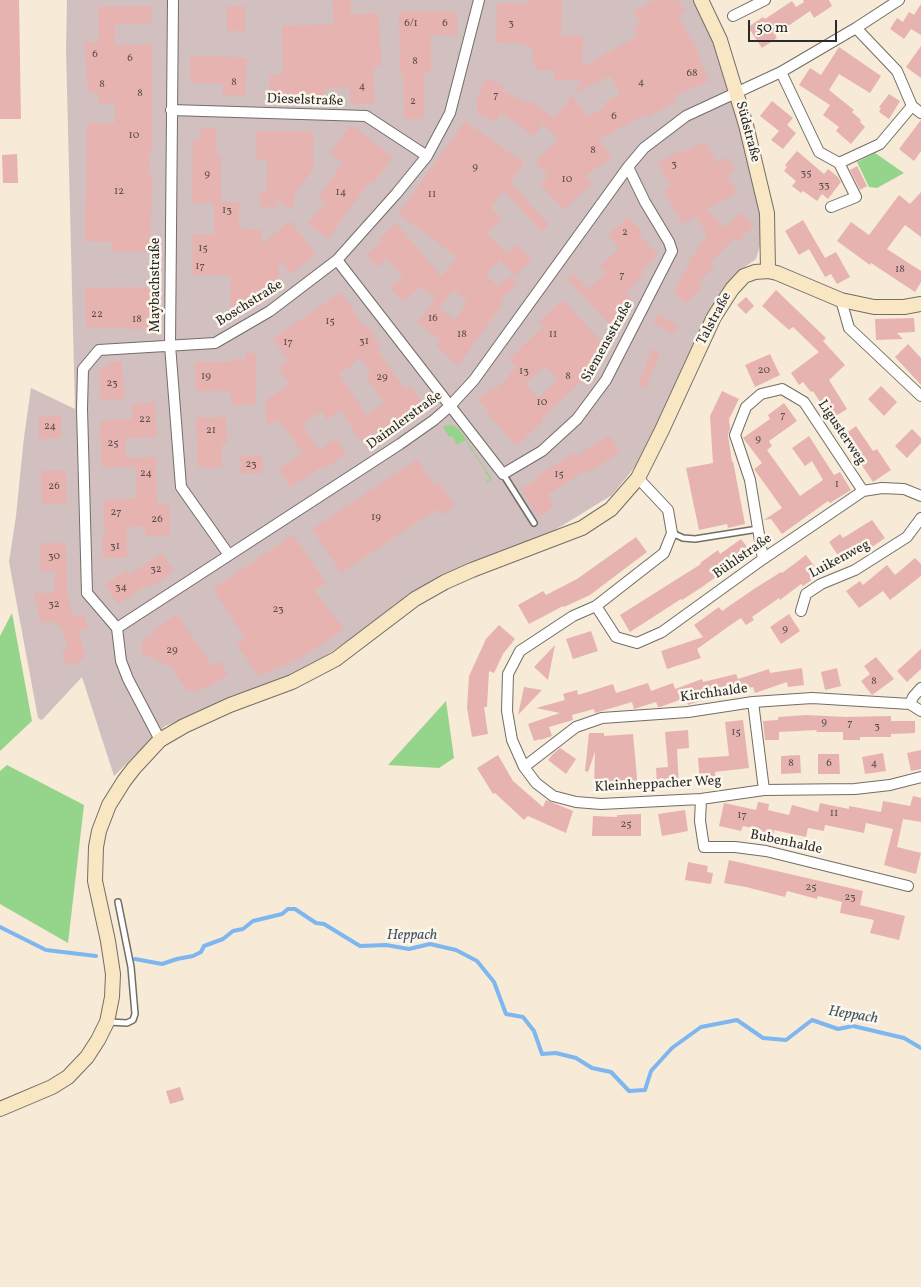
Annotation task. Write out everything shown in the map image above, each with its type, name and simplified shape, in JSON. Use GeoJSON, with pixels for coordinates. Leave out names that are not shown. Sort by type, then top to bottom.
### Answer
{"type":"FeatureCollection","features":[{"type":"Feature","properties":{"kind":"street","name":"Maybachstraße"},"geometry":{"type":"LineString","coordinates":[[173,0],[170,345],[181,486],[229,555]]}},
{"type":"Feature","properties":{"kind":"street","name":"Boschstraße"},"geometry":{"type":"LineString","coordinates":[[117,628],[87,592],[82,409],[84,370],[99,350],[215,342],[270,311],[337,260],[427,156],[450,113],[478,0]]}},
{"type":"Feature","properties":{"kind":"street","name":"Südstraße"},"geometry":{"type":"LineString","coordinates":[[701,0],[720,40],[765,202],[767,213],[768,271]]}},
{"type":"Feature","properties":{"kind":"street"},"geometry":{"type":"LineString","coordinates":[[732,16],[764,0]]}},
{"type":"Feature","properties":{"kind":"street"},"geometry":{"type":"LineString","coordinates":[[831,207],[856,197],[839,162],[819,152],[781,72],[856,28],[899,0]]}},
{"type":"Feature","properties":{"kind":"street"},"geometry":{"type":"LineString","coordinates":[[856,28],[897,71],[912,106],[921,113]]}},
{"type":"Feature","properties":{"kind":"street","name":"Daimlerstraße"},"geometry":{"type":"LineString","coordinates":[[117,628],[402,446],[450,406],[474,380],[628,167],[644,148],[686,116],[781,72]]}},
{"type":"Feature","properties":{"kind":"street"},"geometry":{"type":"LineString","coordinates":[[839,162],[880,144],[912,106]]}},
{"type":"Feature","properties":{"kind":"street","name":"Dieselstraße"},"geometry":{"type":"LineString","coordinates":[[171,110],[366,116],[427,156]]}},
{"type":"Feature","properties":{"kind":"street","name":"Siemensstraße"},"geometry":{"type":"LineString","coordinates":[[503,474],[542,451],[577,419],[606,380],[672,251],[669,242],[645,202],[628,167]]}},
{"type":"Feature","properties":{"kind":"street"},"geometry":{"type":"LineString","coordinates":[[337,260],[503,474]]}},
{"type":"Feature","properties":{"kind":"street"},"geometry":{"type":"LineString","coordinates":[[768,271],[841,300],[874,307],[904,307],[921,304]]}},
{"type":"Feature","properties":{"kind":"street","name":"Talstraße"},"geometry":{"type":"LineString","coordinates":[[0,1109],[52,1088],[68,1077],[87,1057],[107,1022],[112,997],[113,974],[95,881],[96,847],[99,831],[109,806],[124,780],[160,740],[184,726],[230,705],[292,682],[336,659],[415,599],[445,582],[582,528],[611,508],[638,478],[714,317],[737,282],[744,276],[755,272],[768,271]]}},
{"type":"Feature","properties":{"kind":"street"},"geometry":{"type":"LineString","coordinates":[[841,300],[849,328],[921,396]]}},
{"type":"Feature","properties":{"kind":"street","name":"Ligusterweg"},"geometry":{"type":"LineString","coordinates":[[763,559],[750,480],[735,435],[746,407],[761,394],[782,389],[804,402],[864,490]]}},
{"type":"Feature","properties":{"kind":"street"},"geometry":{"type":"LineString","coordinates":[[638,478],[656,495],[668,510],[672,533]]}},
{"type":"Feature","properties":{"kind":"street"},"geometry":{"type":"LineString","coordinates":[[864,490],[882,488],[904,489],[921,496]]}},
{"type":"Feature","properties":{"kind":"street","name":"Bühlstraße"},"geometry":{"type":"LineString","coordinates":[[596,606],[616,637],[637,643],[662,632],[763,559],[864,490]]}},
{"type":"Feature","properties":{"kind":"street","name":"Luikenweg"},"geometry":{"type":"LineString","coordinates":[[801,611],[806,594],[821,584],[855,570],[907,537],[921,518]]}},
{"type":"Feature","properties":{"kind":"street","name":"Kleinheppacher Weg"},"geometry":{"type":"LineString","coordinates":[[672,533],[664,553],[596,606],[565,620],[520,651],[508,674],[507,711],[512,740],[524,767],[536,783],[552,796],[576,802],[601,804],[701,799],[764,790],[855,789],[890,785],[921,777]]}},
{"type":"Feature","properties":{"kind":"street"},"geometry":{"type":"LineString","coordinates":[[117,628],[121,661],[136,699],[160,740]]}},
{"type":"Feature","properties":{"kind":"street"},"geometry":{"type":"LineString","coordinates":[[921,688],[910,704],[921,712]]}},
{"type":"Feature","properties":{"kind":"street","name":"Kirchhalde"},"geometry":{"type":"LineString","coordinates":[[524,767],[576,727],[602,718],[680,712],[753,702],[812,698],[910,704]]}},
{"type":"Feature","properties":{"kind":"street"},"geometry":{"type":"LineString","coordinates":[[753,702],[764,790]]}},
{"type":"Feature","properties":{"kind":"street","name":"Bubenhalde"},"geometry":{"type":"LineString","coordinates":[[701,799],[700,821],[704,847],[736,847],[766,851],[908,886]]}},
{"type":"Feature","properties":{"kind":"lane"},"geometry":{"type":"LineString","coordinates":[[503,474],[534,524]]}},
{"type":"Feature","properties":{"kind":"lane"},"geometry":{"type":"LineString","coordinates":[[672,533],[683,538],[695,539],[758,529]]}},
{"type":"Feature","properties":{"kind":"lane"},"geometry":{"type":"LineString","coordinates":[[107,1022],[127,1023],[133,1020],[135,1014],[131,967],[118,902]]}},
{"type":"Feature","properties":{"kind":"shaded area"},"geometry":{"type":"Polygon","coordinates":[[[67,0],[695,0],[724,66],[758,192],[763,235],[756,259],[736,273],[708,315],[647,452],[612,495],[537,541],[396,609],[299,673],[165,726],[114,776],[82,677],[42,720],[38,718],[9,562],[31,388],[75,409],[66,49],[67,0]]]}},
{"type":"Feature","properties":{"kind":"green space"},"geometry":{"type":"Polygon","coordinates":[[[875,153],[904,173],[877,188],[869,187],[857,162],[875,153]]]}},
{"type":"Feature","properties":{"kind":"green space"},"geometry":{"type":"Polygon","coordinates":[[[452,425],[459,429],[492,479],[485,482],[490,479],[485,474],[485,470],[465,440],[457,445],[452,436],[449,437],[443,427],[452,425]]]}},
{"type":"Feature","properties":{"kind":"green space"},"geometry":{"type":"Polygon","coordinates":[[[12,613],[32,721],[0,751],[0,636],[12,613]]]}},
{"type":"Feature","properties":{"kind":"green space"},"geometry":{"type":"Polygon","coordinates":[[[446,701],[454,758],[439,768],[388,765],[446,701]]]}},
{"type":"Feature","properties":{"kind":"green space"},"geometry":{"type":"Polygon","coordinates":[[[7,765],[84,805],[68,943],[0,904],[0,771],[7,765]]]}},
{"type":"Feature","properties":{"kind":"building"},"geometry":{"type":"Polygon","coordinates":[[[0,0],[19,0],[21,119],[0,119],[0,0]]]}},
{"type":"Feature","properties":{"kind":"building"},"geometry":{"type":"Polygon","coordinates":[[[332,0],[351,0],[351,15],[378,13],[382,66],[373,67],[375,103],[351,105],[349,87],[324,89],[324,98],[270,99],[269,75],[283,74],[282,26],[334,24],[332,0]]]}},
{"type":"Feature","properties":{"kind":"building"},"geometry":{"type":"Polygon","coordinates":[[[527,0],[562,0],[561,36],[583,36],[582,67],[637,36],[633,27],[640,23],[633,12],[655,0],[678,0],[685,12],[678,15],[700,55],[698,56],[709,81],[674,96],[677,101],[646,118],[644,115],[599,140],[612,157],[585,176],[592,183],[564,210],[540,184],[548,176],[535,162],[559,139],[543,124],[534,136],[500,113],[496,122],[476,113],[479,105],[475,103],[486,78],[505,87],[502,91],[528,103],[530,101],[555,118],[572,95],[588,117],[605,107],[604,103],[620,94],[610,76],[573,94],[582,81],[554,80],[554,71],[535,70],[536,62],[532,62],[532,47],[526,47],[526,44],[496,42],[497,3],[527,4],[527,0]]]}},
{"type":"Feature","properties":{"kind":"building"},"geometry":{"type":"Polygon","coordinates":[[[803,0],[829,0],[832,6],[814,18],[810,11],[775,35],[777,38],[762,48],[748,27],[763,17],[765,19],[792,1],[796,7],[804,2],[803,0]]]}},
{"type":"Feature","properties":{"kind":"building"},"geometry":{"type":"Polygon","coordinates":[[[921,4],[921,35],[911,29],[904,39],[890,29],[897,18],[903,22],[909,12],[914,15],[921,4]]]}},
{"type":"Feature","properties":{"kind":"building"},"geometry":{"type":"Polygon","coordinates":[[[152,6],[152,23],[115,24],[115,45],[152,44],[152,154],[149,154],[149,174],[152,174],[150,252],[111,252],[112,242],[85,241],[87,123],[115,123],[115,103],[99,104],[98,93],[88,93],[84,42],[99,42],[98,7],[152,6]]]}},
{"type":"Feature","properties":{"kind":"building"},"geometry":{"type":"Polygon","coordinates":[[[227,6],[245,6],[245,31],[227,31],[227,6]]]}},
{"type":"Feature","properties":{"kind":"building"},"geometry":{"type":"Polygon","coordinates":[[[399,12],[457,12],[457,35],[431,35],[431,73],[424,73],[424,119],[404,119],[403,74],[400,74],[399,12]]]}},
{"type":"Feature","properties":{"kind":"building"},"geometry":{"type":"Polygon","coordinates":[[[921,46],[921,78],[906,67],[921,46]]]}},
{"type":"Feature","properties":{"kind":"building"},"geometry":{"type":"Polygon","coordinates":[[[839,47],[881,76],[870,93],[839,74],[829,90],[854,110],[852,112],[861,120],[860,122],[865,127],[851,144],[836,131],[839,127],[823,115],[830,105],[799,85],[810,68],[821,75],[839,47]]]}},
{"type":"Feature","properties":{"kind":"building"},"geometry":{"type":"Polygon","coordinates":[[[190,57],[247,58],[245,96],[223,95],[223,83],[191,84],[190,57]]]}},
{"type":"Feature","properties":{"kind":"building"},"geometry":{"type":"Polygon","coordinates":[[[889,94],[900,101],[889,119],[879,112],[881,108],[879,107],[889,94]]]}},
{"type":"Feature","properties":{"kind":"building"},"geometry":{"type":"Polygon","coordinates":[[[772,101],[793,118],[787,125],[796,133],[783,149],[771,140],[779,131],[760,116],[772,101]]]}},
{"type":"Feature","properties":{"kind":"building"},"geometry":{"type":"Polygon","coordinates":[[[921,120],[921,151],[914,161],[899,149],[921,120]]]}},
{"type":"Feature","properties":{"kind":"building"},"geometry":{"type":"Polygon","coordinates":[[[465,121],[524,163],[510,182],[549,225],[542,232],[504,190],[491,208],[502,219],[487,233],[507,253],[517,244],[532,260],[515,276],[500,260],[486,274],[498,287],[510,276],[517,284],[500,300],[503,303],[458,366],[436,346],[440,340],[417,323],[436,298],[420,287],[403,302],[390,288],[403,277],[387,258],[377,267],[366,254],[382,241],[380,238],[396,223],[442,277],[457,257],[400,215],[400,212],[465,121]],[[454,290],[439,308],[455,320],[467,302],[454,290]]]}},
{"type":"Feature","properties":{"kind":"building"},"geometry":{"type":"Polygon","coordinates":[[[351,125],[393,157],[372,185],[369,182],[328,239],[308,224],[325,202],[320,198],[320,195],[343,162],[330,153],[351,125]]]}},
{"type":"Feature","properties":{"kind":"building"},"geometry":{"type":"Polygon","coordinates":[[[200,128],[216,128],[217,156],[221,156],[221,202],[239,202],[239,229],[262,230],[262,244],[290,221],[316,254],[291,274],[279,259],[278,291],[255,291],[255,303],[241,302],[240,311],[230,310],[231,276],[192,275],[193,234],[214,235],[214,203],[192,203],[193,140],[200,140],[200,128]]]}},
{"type":"Feature","properties":{"kind":"building"},"geometry":{"type":"Polygon","coordinates":[[[313,131],[313,169],[295,193],[294,207],[286,207],[274,198],[279,207],[261,207],[259,191],[267,191],[267,160],[257,160],[256,132],[313,131]]]}},
{"type":"Feature","properties":{"kind":"building"},"geometry":{"type":"Polygon","coordinates":[[[705,141],[717,163],[728,157],[735,171],[727,175],[737,193],[707,209],[725,228],[741,212],[754,226],[738,242],[735,238],[710,262],[715,266],[698,283],[703,287],[686,304],[674,292],[692,256],[699,250],[696,247],[707,236],[696,216],[682,224],[664,191],[671,187],[658,163],[681,150],[683,153],[705,141]]]}},
{"type":"Feature","properties":{"kind":"building"},"geometry":{"type":"Polygon","coordinates":[[[797,151],[824,174],[828,169],[838,177],[841,182],[828,199],[822,194],[817,201],[792,186],[796,181],[784,171],[787,167],[785,165],[797,151]]]}},
{"type":"Feature","properties":{"kind":"building"},"geometry":{"type":"Polygon","coordinates":[[[17,154],[18,183],[3,183],[2,155],[17,154]]]}},
{"type":"Feature","properties":{"kind":"building"},"geometry":{"type":"Polygon","coordinates":[[[857,166],[867,186],[860,190],[850,170],[857,166]]]}},
{"type":"Feature","properties":{"kind":"building"},"geometry":{"type":"Polygon","coordinates":[[[921,192],[921,237],[905,225],[887,249],[921,271],[921,282],[915,292],[871,263],[870,265],[837,241],[851,222],[869,235],[899,195],[910,204],[921,192]]]}},
{"type":"Feature","properties":{"kind":"building"},"geometry":{"type":"Polygon","coordinates":[[[628,217],[642,232],[639,234],[658,255],[642,271],[644,274],[626,293],[631,298],[614,316],[618,321],[612,327],[567,279],[573,273],[588,289],[606,273],[600,266],[619,248],[608,235],[628,217]]]}},
{"type":"Feature","properties":{"kind":"building"},"geometry":{"type":"Polygon","coordinates":[[[803,220],[825,258],[836,252],[850,277],[837,284],[831,274],[825,277],[809,249],[799,255],[785,231],[803,220]]]}},
{"type":"Feature","properties":{"kind":"building"},"geometry":{"type":"Polygon","coordinates":[[[151,287],[152,329],[124,329],[124,327],[86,328],[85,288],[151,287]]]}},
{"type":"Feature","properties":{"kind":"building"},"geometry":{"type":"Polygon","coordinates":[[[776,290],[826,338],[823,341],[845,365],[829,380],[847,409],[831,419],[813,391],[811,392],[803,382],[799,385],[791,373],[819,352],[793,327],[789,330],[762,306],[776,290]]]}},
{"type":"Feature","properties":{"kind":"building"},"geometry":{"type":"Polygon","coordinates":[[[341,292],[364,327],[367,325],[381,346],[377,349],[405,390],[411,386],[423,404],[387,428],[385,426],[361,442],[341,410],[327,420],[322,411],[302,424],[319,450],[336,438],[346,454],[324,469],[322,467],[290,487],[278,469],[303,453],[278,419],[267,426],[265,401],[289,384],[278,368],[288,361],[273,338],[341,292]],[[361,358],[339,374],[367,415],[384,403],[366,376],[371,373],[361,358]]]}},
{"type":"Feature","properties":{"kind":"building"},"geometry":{"type":"Polygon","coordinates":[[[746,297],[754,306],[746,314],[737,305],[746,297]]]}},
{"type":"Feature","properties":{"kind":"building"},"geometry":{"type":"Polygon","coordinates":[[[563,300],[602,342],[598,345],[605,353],[596,362],[598,365],[517,446],[486,413],[489,411],[478,400],[493,386],[495,389],[510,376],[508,374],[516,367],[509,359],[544,326],[539,321],[563,300]],[[545,366],[525,384],[538,398],[558,379],[545,366]]]}},
{"type":"Feature","properties":{"kind":"building"},"geometry":{"type":"Polygon","coordinates":[[[658,314],[678,325],[673,334],[653,323],[658,314]]]}},
{"type":"Feature","properties":{"kind":"building"},"geometry":{"type":"Polygon","coordinates":[[[914,318],[915,332],[897,333],[903,339],[876,340],[875,319],[914,318]]]}},
{"type":"Feature","properties":{"kind":"building"},"geometry":{"type":"Polygon","coordinates":[[[908,344],[921,358],[921,385],[895,357],[908,344]]]}},
{"type":"Feature","properties":{"kind":"building"},"geometry":{"type":"Polygon","coordinates":[[[652,349],[660,352],[646,388],[638,385],[652,349]]]}},
{"type":"Feature","properties":{"kind":"building"},"geometry":{"type":"Polygon","coordinates":[[[245,353],[256,353],[256,405],[231,405],[231,391],[196,391],[195,362],[231,362],[231,359],[245,360],[245,353]]]}},
{"type":"Feature","properties":{"kind":"building"},"geometry":{"type":"Polygon","coordinates":[[[770,354],[780,375],[755,387],[745,365],[770,354]]]}},
{"type":"Feature","properties":{"kind":"building"},"geometry":{"type":"Polygon","coordinates":[[[122,361],[124,399],[101,400],[99,370],[113,362],[122,361]]]}},
{"type":"Feature","properties":{"kind":"building"},"geometry":{"type":"Polygon","coordinates":[[[881,386],[897,402],[884,416],[868,399],[881,386]]]}},
{"type":"Feature","properties":{"kind":"building"},"geometry":{"type":"Polygon","coordinates":[[[722,391],[739,399],[729,419],[730,429],[728,435],[745,524],[728,528],[727,524],[699,530],[686,468],[713,463],[710,416],[722,391]]]}},
{"type":"Feature","properties":{"kind":"building"},"geometry":{"type":"Polygon","coordinates":[[[155,402],[157,437],[125,438],[126,458],[156,457],[157,505],[169,504],[170,536],[145,536],[145,526],[127,527],[127,558],[103,558],[103,535],[105,535],[103,500],[137,498],[136,467],[102,468],[100,420],[133,419],[132,404],[155,402]]]}},
{"type":"Feature","properties":{"kind":"building"},"geometry":{"type":"Polygon","coordinates":[[[784,403],[797,421],[769,441],[772,446],[767,450],[800,496],[823,480],[812,461],[805,466],[792,448],[809,436],[834,475],[840,472],[851,490],[830,503],[828,501],[782,534],[771,519],[764,520],[782,508],[754,469],[762,463],[743,438],[770,419],[768,415],[784,403]]]}},
{"type":"Feature","properties":{"kind":"building"},"geometry":{"type":"Polygon","coordinates":[[[39,416],[61,416],[61,438],[39,439],[39,416]]]}},
{"type":"Feature","properties":{"kind":"building"},"geometry":{"type":"Polygon","coordinates":[[[226,417],[227,444],[222,444],[222,467],[198,468],[196,418],[226,417]]]}},
{"type":"Feature","properties":{"kind":"building"},"geometry":{"type":"Polygon","coordinates":[[[856,426],[873,451],[877,449],[891,470],[873,482],[841,437],[856,426]]]}},
{"type":"Feature","properties":{"kind":"building"},"geometry":{"type":"Polygon","coordinates":[[[912,429],[921,438],[921,443],[907,458],[895,446],[912,429]]]}},
{"type":"Feature","properties":{"kind":"building"},"geometry":{"type":"Polygon","coordinates":[[[610,435],[620,453],[587,473],[585,471],[547,495],[554,507],[538,517],[521,489],[538,479],[536,476],[574,453],[576,456],[610,435]]]}},
{"type":"Feature","properties":{"kind":"building"},"geometry":{"type":"Polygon","coordinates":[[[262,455],[263,473],[241,474],[240,456],[262,455]]]}},
{"type":"Feature","properties":{"kind":"building"},"geometry":{"type":"Polygon","coordinates":[[[417,459],[434,485],[439,482],[455,506],[442,515],[437,509],[341,573],[312,529],[417,459]]]}},
{"type":"Feature","properties":{"kind":"building"},"geometry":{"type":"Polygon","coordinates":[[[66,470],[67,503],[42,504],[41,471],[66,470]]]}},
{"type":"Feature","properties":{"kind":"building"},"geometry":{"type":"Polygon","coordinates":[[[872,520],[885,538],[865,552],[862,548],[842,561],[829,542],[840,534],[843,538],[872,520]]]}},
{"type":"Feature","properties":{"kind":"building"},"geometry":{"type":"Polygon","coordinates":[[[293,535],[326,583],[314,590],[344,629],[301,658],[259,676],[236,644],[245,638],[213,589],[293,535]]]}},
{"type":"Feature","properties":{"kind":"building"},"geometry":{"type":"Polygon","coordinates":[[[636,537],[647,552],[590,595],[563,606],[529,624],[518,605],[543,591],[546,595],[577,579],[636,537]]]}},
{"type":"Feature","properties":{"kind":"building"},"geometry":{"type":"Polygon","coordinates":[[[741,539],[751,552],[702,587],[630,632],[620,615],[701,564],[718,550],[720,554],[741,539]]]}},
{"type":"Feature","properties":{"kind":"building"},"geometry":{"type":"Polygon","coordinates":[[[40,543],[66,543],[67,591],[73,617],[84,614],[88,628],[78,631],[86,656],[77,663],[70,665],[65,663],[62,653],[68,648],[62,628],[52,621],[41,623],[34,594],[55,592],[55,571],[41,572],[40,543]]]}},
{"type":"Feature","properties":{"kind":"building"},"geometry":{"type":"Polygon","coordinates":[[[162,553],[174,571],[149,588],[147,585],[118,604],[105,585],[127,570],[128,576],[162,553]]]}},
{"type":"Feature","properties":{"kind":"building"},"geometry":{"type":"Polygon","coordinates":[[[806,555],[820,574],[803,586],[801,584],[780,600],[779,598],[752,617],[754,620],[746,625],[741,618],[732,624],[697,649],[701,658],[667,669],[661,651],[703,637],[694,625],[719,607],[722,611],[782,573],[806,555]]]}},
{"type":"Feature","properties":{"kind":"building"},"geometry":{"type":"Polygon","coordinates":[[[915,558],[921,564],[921,576],[890,600],[883,591],[859,608],[846,591],[860,581],[863,585],[887,565],[895,575],[915,558]]]}},
{"type":"Feature","properties":{"kind":"building"},"geometry":{"type":"Polygon","coordinates":[[[177,614],[212,666],[219,661],[228,674],[208,688],[206,686],[196,692],[194,689],[188,692],[171,666],[159,663],[158,660],[142,654],[141,649],[146,636],[151,639],[153,630],[177,614]]]}},
{"type":"Feature","properties":{"kind":"building"},"geometry":{"type":"Polygon","coordinates":[[[789,614],[800,631],[781,644],[770,627],[789,614]]]}},
{"type":"Feature","properties":{"kind":"building"},"geometry":{"type":"Polygon","coordinates":[[[499,625],[515,639],[503,654],[494,673],[489,671],[487,707],[484,707],[488,734],[472,737],[467,708],[469,676],[486,639],[499,625]]]}},
{"type":"Feature","properties":{"kind":"building"},"geometry":{"type":"Polygon","coordinates":[[[591,631],[598,651],[573,659],[566,639],[591,631]]]}},
{"type":"Feature","properties":{"kind":"building"},"geometry":{"type":"Polygon","coordinates":[[[555,645],[548,680],[534,667],[555,645]]]}},
{"type":"Feature","properties":{"kind":"building"},"geometry":{"type":"Polygon","coordinates":[[[921,649],[921,669],[907,682],[897,671],[921,649]]]}},
{"type":"Feature","properties":{"kind":"building"},"geometry":{"type":"Polygon","coordinates":[[[876,657],[894,679],[872,695],[861,681],[870,674],[864,666],[876,657]]]}},
{"type":"Feature","properties":{"kind":"building"},"geometry":{"type":"Polygon","coordinates":[[[802,668],[804,685],[788,687],[787,682],[755,693],[753,687],[718,695],[688,705],[685,698],[660,707],[658,707],[656,702],[634,709],[632,702],[595,713],[594,709],[572,715],[573,720],[549,727],[552,736],[540,740],[534,741],[528,724],[560,713],[536,708],[565,700],[563,694],[577,690],[578,695],[613,684],[616,693],[648,683],[651,691],[673,683],[675,689],[702,679],[703,682],[736,674],[738,679],[769,669],[770,673],[802,668]]]}},
{"type":"Feature","properties":{"kind":"building"},"geometry":{"type":"Polygon","coordinates":[[[837,668],[841,686],[825,690],[821,672],[837,668]]]}},
{"type":"Feature","properties":{"kind":"building"},"geometry":{"type":"Polygon","coordinates":[[[524,687],[542,690],[518,715],[524,687]]]}},
{"type":"Feature","properties":{"kind":"building"},"geometry":{"type":"Polygon","coordinates":[[[806,715],[846,717],[891,716],[891,721],[915,721],[915,733],[891,734],[891,737],[860,737],[860,740],[843,740],[843,732],[816,732],[817,730],[779,732],[779,740],[765,740],[763,721],[778,720],[778,717],[806,715]]]}},
{"type":"Feature","properties":{"kind":"building"},"geometry":{"type":"Polygon","coordinates":[[[743,720],[749,768],[715,772],[716,782],[700,783],[698,758],[729,756],[725,722],[743,720]]]}},
{"type":"Feature","properties":{"kind":"building"},"geometry":{"type":"Polygon","coordinates":[[[688,730],[689,748],[677,749],[679,787],[657,788],[656,768],[668,767],[665,732],[688,730]]]}},
{"type":"Feature","properties":{"kind":"building"},"geometry":{"type":"Polygon","coordinates":[[[589,733],[604,733],[604,736],[633,734],[638,789],[611,790],[594,788],[595,752],[588,772],[585,771],[589,733]]]}},
{"type":"Feature","properties":{"kind":"building"},"geometry":{"type":"Polygon","coordinates":[[[560,748],[576,759],[566,774],[548,760],[560,748]]]}},
{"type":"Feature","properties":{"kind":"building"},"geometry":{"type":"Polygon","coordinates":[[[921,750],[921,769],[911,771],[907,753],[921,750]]]}},
{"type":"Feature","properties":{"kind":"building"},"geometry":{"type":"Polygon","coordinates":[[[883,753],[886,771],[865,774],[862,757],[883,753]]]}},
{"type":"Feature","properties":{"kind":"building"},"geometry":{"type":"Polygon","coordinates":[[[818,754],[839,754],[840,774],[818,774],[818,754]]]}},
{"type":"Feature","properties":{"kind":"building"},"geometry":{"type":"Polygon","coordinates":[[[498,755],[513,781],[543,807],[546,800],[573,811],[566,833],[528,816],[524,820],[495,793],[493,794],[477,768],[498,755]]]}},
{"type":"Feature","properties":{"kind":"building"},"geometry":{"type":"Polygon","coordinates":[[[800,755],[801,773],[781,774],[781,756],[800,755]]]}},
{"type":"Feature","properties":{"kind":"building"},"geometry":{"type":"Polygon","coordinates":[[[913,796],[921,798],[921,822],[903,819],[897,847],[921,853],[916,874],[884,865],[893,829],[866,823],[864,833],[825,825],[824,831],[808,828],[806,837],[774,830],[773,838],[761,835],[762,830],[743,826],[741,831],[719,826],[724,803],[756,810],[758,802],[769,804],[768,810],[789,815],[792,805],[818,812],[820,803],[849,809],[849,806],[881,812],[883,801],[910,806],[913,796]]]}},
{"type":"Feature","properties":{"kind":"building"},"geometry":{"type":"Polygon","coordinates":[[[685,810],[688,831],[662,836],[658,814],[685,810]]]}},
{"type":"Feature","properties":{"kind":"building"},"geometry":{"type":"Polygon","coordinates":[[[641,814],[641,836],[592,836],[593,816],[617,817],[617,815],[641,814]]]}},
{"type":"Feature","properties":{"kind":"building"},"geometry":{"type":"Polygon","coordinates":[[[729,860],[863,891],[860,905],[905,916],[899,940],[870,933],[874,920],[840,913],[842,902],[818,896],[817,899],[787,891],[785,897],[724,883],[729,860]]]}},
{"type":"Feature","properties":{"kind":"building"},"geometry":{"type":"Polygon","coordinates":[[[688,862],[708,866],[707,872],[713,873],[711,884],[685,880],[688,862]]]}},
{"type":"Feature","properties":{"kind":"building"},"geometry":{"type":"Polygon","coordinates":[[[180,1087],[184,1100],[170,1104],[166,1091],[180,1087]]]}},
{"type":"Feature","properties":{"kind":"waterway","name":"Heppach"},"geometry":{"type":"LineString","coordinates":[[135,959],[162,964],[193,956],[201,952],[204,946],[223,939],[233,931],[243,929],[253,921],[282,914],[288,909],[295,909],[316,923],[324,924],[360,946],[386,945],[409,949],[430,944],[456,950],[477,961],[494,982],[506,1014],[523,1017],[534,1031],[542,1054],[556,1053],[576,1058],[592,1068],[611,1072],[629,1091],[645,1090],[651,1071],[672,1048],[701,1027],[737,1020],[763,1038],[786,1040],[812,1020],[838,1029],[853,1026],[904,1038],[921,1048]]}},
{"type":"Feature","properties":{"kind":"waterway","name":"Heppach"},"geometry":{"type":"LineString","coordinates":[[0,927],[46,950],[96,956]]}}]}
